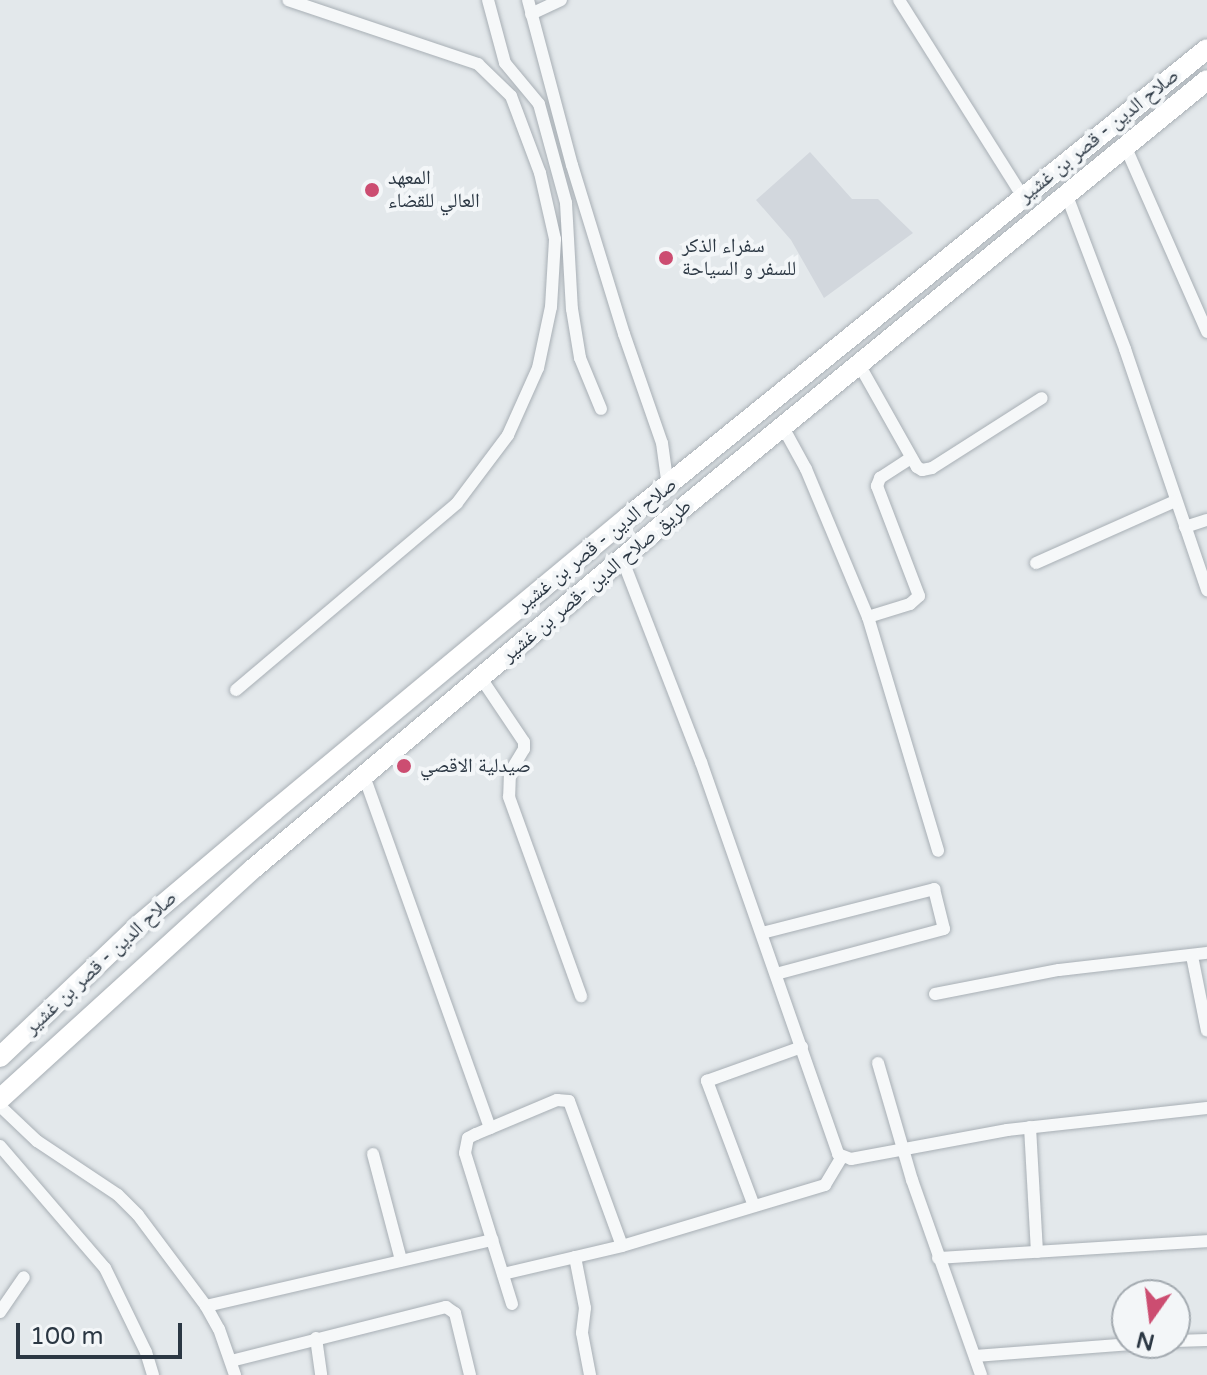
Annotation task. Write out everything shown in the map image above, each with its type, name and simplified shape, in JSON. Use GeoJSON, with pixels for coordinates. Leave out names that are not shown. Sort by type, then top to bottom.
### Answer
{"type":"FeatureCollection","features":[{"type":"Feature","properties":{"kind":"highway","name":"صلاح الدين - قصر بن غشير"},"geometry":{"type":"LineString","coordinates":[[0,1057],[139,925],[673,482],[1207,49]]}},
{"type":"Feature","properties":{"kind":"highway","name":"طريق صلاح الدين -قصر بن غشير"},"geometry":{"type":"LineString","coordinates":[[0,1099],[254,868],[699,496],[1207,80]]}},
{"type":"Feature","properties":{"kind":"highway"},"geometry":{"type":"LineString","coordinates":[[673,482],[681,495],[699,496]]}},
{"type":"Feature","properties":{"kind":"highway"},"geometry":{"type":"LineString","coordinates":[[610,534],[630,534],[633,539],[626,558]]}},
{"type":"Feature","properties":{"kind":"street"},"geometry":{"type":"LineString","coordinates":[[236,690],[457,503],[508,435],[538,368],[551,307],[555,239],[540,173],[511,96],[478,64],[288,0]]}},
{"type":"Feature","properties":{"kind":"street"},"geometry":{"type":"LineString","coordinates":[[488,0],[505,63],[539,104],[547,132],[566,203],[572,309],[580,358],[601,409]]}},
{"type":"Feature","properties":{"kind":"street"},"geometry":{"type":"LineString","coordinates":[[528,0],[572,165],[673,482]]}},
{"type":"Feature","properties":{"kind":"street"},"geometry":{"type":"LineString","coordinates":[[531,14],[561,0]]}},
{"type":"Feature","properties":{"kind":"street"},"geometry":{"type":"LineString","coordinates":[[899,0],[1023,197]]}},
{"type":"Feature","properties":{"kind":"street"},"geometry":{"type":"LineString","coordinates":[[1126,148],[1207,332]]}},
{"type":"Feature","properties":{"kind":"street"},"geometry":{"type":"LineString","coordinates":[[1067,196],[1125,349],[1207,590]]}},
{"type":"Feature","properties":{"kind":"street"},"geometry":{"type":"LineString","coordinates":[[860,366],[920,469],[932,468],[1042,398]]}},
{"type":"Feature","properties":{"kind":"street"},"geometry":{"type":"LineString","coordinates":[[784,429],[806,469],[868,617],[938,851]]}},
{"type":"Feature","properties":{"kind":"street"},"geometry":{"type":"LineString","coordinates":[[868,617],[910,604],[919,596],[877,486],[880,478],[911,458]]}},
{"type":"Feature","properties":{"kind":"street"},"geometry":{"type":"LineString","coordinates":[[1036,563],[1175,501]]}},
{"type":"Feature","properties":{"kind":"street"},"geometry":{"type":"LineString","coordinates":[[1185,527],[1207,520]]}},
{"type":"Feature","properties":{"kind":"street"},"geometry":{"type":"LineString","coordinates":[[626,558],[842,1157]]}},
{"type":"Feature","properties":{"kind":"street"},"geometry":{"type":"LineString","coordinates":[[481,678],[524,742],[524,749],[510,772],[509,797],[581,996]]}},
{"type":"Feature","properties":{"kind":"street"},"geometry":{"type":"LineString","coordinates":[[364,776],[490,1128]]}},
{"type":"Feature","properties":{"kind":"street"},"geometry":{"type":"LineString","coordinates":[[762,933],[934,889],[944,929],[776,974]]}},
{"type":"Feature","properties":{"kind":"street"},"geometry":{"type":"LineString","coordinates":[[935,994],[1059,970],[1207,953]]}},
{"type":"Feature","properties":{"kind":"street"},"geometry":{"type":"LineString","coordinates":[[1192,956],[1207,1031]]}},
{"type":"Feature","properties":{"kind":"street"},"geometry":{"type":"LineString","coordinates":[[754,1206],[707,1081],[802,1047]]}},
{"type":"Feature","properties":{"kind":"street"},"geometry":{"type":"LineString","coordinates":[[878,1063],[938,1258],[981,1375]]}},
{"type":"Feature","properties":{"kind":"street"},"geometry":{"type":"LineString","coordinates":[[512,1304],[465,1145],[468,1138],[557,1100],[569,1101],[622,1246]]}},
{"type":"Feature","properties":{"kind":"street"},"geometry":{"type":"LineString","coordinates":[[0,1106],[37,1141],[118,1195],[138,1215],[206,1306],[235,1375]]}},
{"type":"Feature","properties":{"kind":"street"},"geometry":{"type":"LineString","coordinates":[[842,1157],[851,1159],[902,1147],[1030,1127],[1207,1108]]}},
{"type":"Feature","properties":{"kind":"street"},"geometry":{"type":"LineString","coordinates":[[1030,1127],[1037,1252]]}},
{"type":"Feature","properties":{"kind":"street"},"geometry":{"type":"LineString","coordinates":[[0,1146],[105,1268],[146,1352],[153,1375]]}},
{"type":"Feature","properties":{"kind":"street"},"geometry":{"type":"LineString","coordinates":[[373,1154],[401,1260]]}},
{"type":"Feature","properties":{"kind":"street"},"geometry":{"type":"LineString","coordinates":[[503,1274],[622,1246],[825,1185],[842,1157]]}},
{"type":"Feature","properties":{"kind":"street"},"geometry":{"type":"LineString","coordinates":[[206,1306],[493,1240]]}},
{"type":"Feature","properties":{"kind":"street"},"geometry":{"type":"LineString","coordinates":[[938,1258],[1207,1241]]}},
{"type":"Feature","properties":{"kind":"street"},"geometry":{"type":"LineString","coordinates":[[575,1257],[585,1308],[582,1333],[590,1375]]}},
{"type":"Feature","properties":{"kind":"street"},"geometry":{"type":"LineString","coordinates":[[0,1312],[24,1277]]}},
{"type":"Feature","properties":{"kind":"street"},"geometry":{"type":"LineString","coordinates":[[231,1361],[450,1308],[455,1313],[470,1375]]}},
{"type":"Feature","properties":{"kind":"street"},"geometry":{"type":"LineString","coordinates":[[316,1338],[321,1375]]}},
{"type":"Feature","properties":{"kind":"street"},"geometry":{"type":"LineString","coordinates":[[975,1356],[1111,1346]]}},
{"type":"Feature","properties":{"kind":"shaded area"},"geometry":{"type":"Polygon","coordinates":[[[810,152],[852,199],[878,199],[913,233],[824,298],[791,240],[756,200],[810,152]]]}},
{"type":"Feature","properties":{"kind":"place","name":"المعهد العالي للقضاء"},"geometry":{"type":"Point","coordinates":[372,190]}},
{"type":"Feature","properties":{"kind":"place","name":"سفراء الذكر للسفر و السياحة"},"geometry":{"type":"Point","coordinates":[666,258]}},
{"type":"Feature","properties":{"kind":"place","name":"صيدلية الاقصي"},"geometry":{"type":"Point","coordinates":[404,766]}}]}
